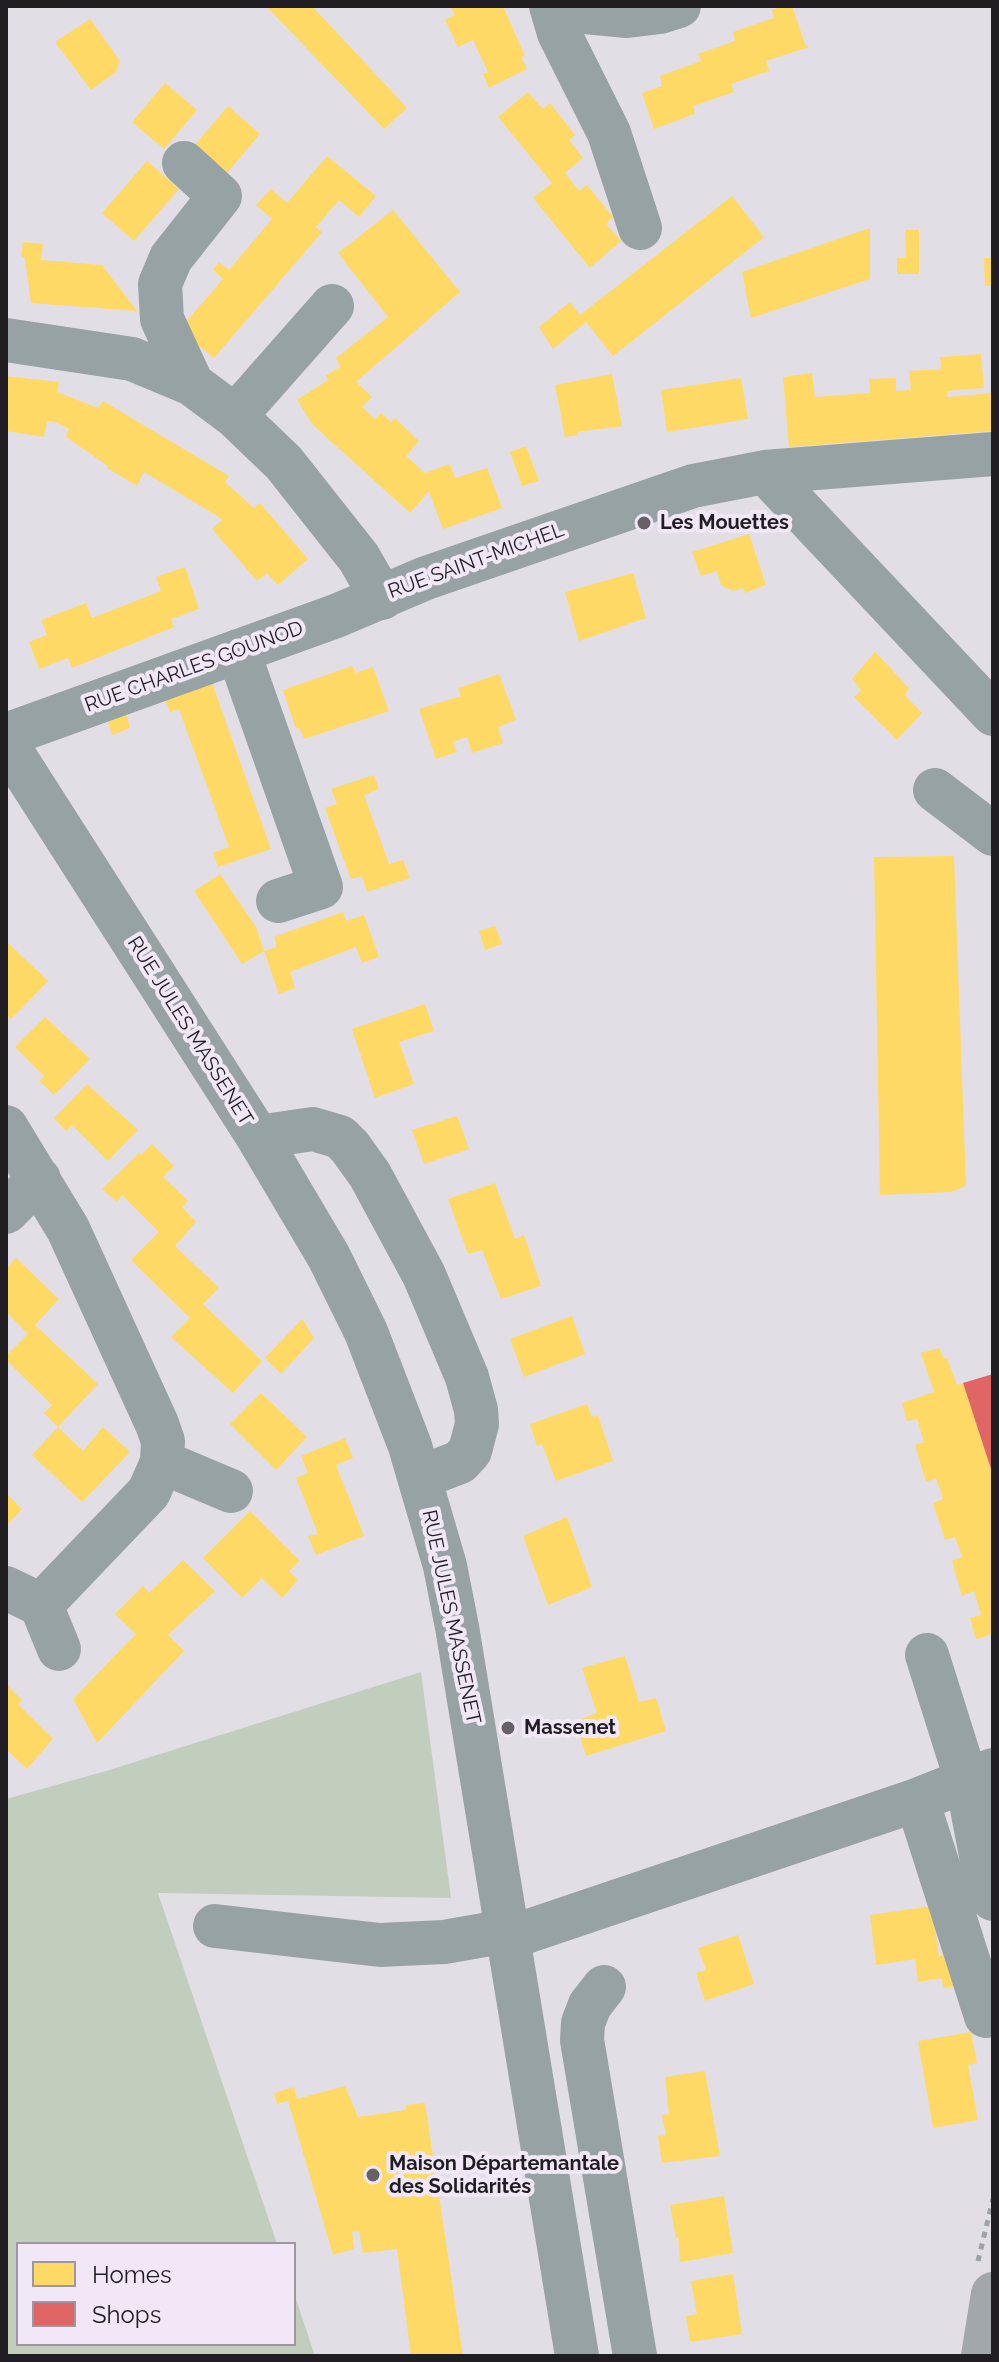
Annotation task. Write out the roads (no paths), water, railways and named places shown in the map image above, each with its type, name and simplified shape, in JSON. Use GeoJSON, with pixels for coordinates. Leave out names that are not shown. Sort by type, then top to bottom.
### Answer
{"type":"FeatureCollection","features":[{"type":"Feature","properties":{"kind":"main road"},"geometry":{"type":"LineString","coordinates":[[983,2356],[993,2294]]}},
{"type":"Feature","properties":{"kind":"street"},"geometry":{"type":"LineString","coordinates":[[551,6],[559,33],[609,133],[640,228]]}},
{"type":"Feature","properties":{"kind":"street"},"geometry":{"type":"LineString","coordinates":[[558,6],[575,11],[627,16],[679,6]]}},
{"type":"Feature","properties":{"kind":"street"},"geometry":{"type":"LineString","coordinates":[[184,163],[220,196],[171,258],[160,284],[162,319],[192,384]]}},
{"type":"Feature","properties":{"kind":"street"},"geometry":{"type":"LineString","coordinates":[[235,416],[332,306]]}},
{"type":"Feature","properties":{"kind":"street","name":"RUE SAINT-MICHEL"},"geometry":{"type":"LineString","coordinates":[[6,340],[132,359],[192,384],[235,416],[271,449],[359,558],[382,598],[426,578],[717,480],[765,472],[993,454]]}},
{"type":"Feature","properties":{"kind":"street"},"geometry":{"type":"LineString","coordinates":[[765,472],[993,714]]}},
{"type":"Feature","properties":{"kind":"street","name":"RUE CHARLES GOUNOD"},"geometry":{"type":"LineString","coordinates":[[6,735],[382,598]]}},
{"type":"Feature","properties":{"kind":"street"},"geometry":{"type":"LineString","coordinates":[[238,651],[321,887],[278,901]]}},
{"type":"Feature","properties":{"kind":"street","name":"RUE JULES MASSENET"},"geometry":{"type":"LineString","coordinates":[[6,743],[258,1137],[329,1257],[356,1310],[399,1414],[421,1477],[454,1611],[577,2356]]}},
{"type":"Feature","properties":{"kind":"street"},"geometry":{"type":"LineString","coordinates":[[935,790],[993,834]]}},
{"type":"Feature","properties":{"kind":"street"},"geometry":{"type":"LineString","coordinates":[[6,1127],[68,1229],[163,1441],[162,1462],[149,1492],[24,1596],[59,1649]]}},
{"type":"Feature","properties":{"kind":"street"},"geometry":{"type":"LineString","coordinates":[[258,1137],[313,1129],[340,1137],[370,1175],[424,1275],[467,1377],[477,1424],[470,1451],[460,1462],[421,1477]]}},
{"type":"Feature","properties":{"kind":"street"},"geometry":{"type":"LineString","coordinates":[[6,1212],[39,1179]]}},
{"type":"Feature","properties":{"kind":"street"},"geometry":{"type":"LineString","coordinates":[[162,1462],[231,1491]]}},
{"type":"Feature","properties":{"kind":"street"},"geometry":{"type":"LineString","coordinates":[[927,1655],[980,1776],[985,1876],[993,1899]]}},
{"type":"Feature","properties":{"kind":"street"},"geometry":{"type":"LineString","coordinates":[[215,1926],[380,1945],[508,1935],[917,1800],[980,1776]]}},
{"type":"Feature","properties":{"kind":"street"},"geometry":{"type":"LineString","coordinates":[[917,1800],[986,2016]]}},
{"type":"Feature","properties":{"kind":"street"},"geometry":{"type":"LineString","coordinates":[[604,1987],[590,2005],[583,2023],[582,2040],[635,2356]]}},
{"type":"Feature","properties":{"kind":"place","name":"Les Mouettes"},"geometry":{"type":"Point","coordinates":[644,523]}},
{"type":"Feature","properties":{"kind":"place","name":"Massenet"},"geometry":{"type":"Point","coordinates":[508,1728]}},
{"type":"Feature","properties":{"kind":"place","name":"Maison Départemantale des Solidarités"},"geometry":{"type":"Point","coordinates":[373,2175]}}]}
